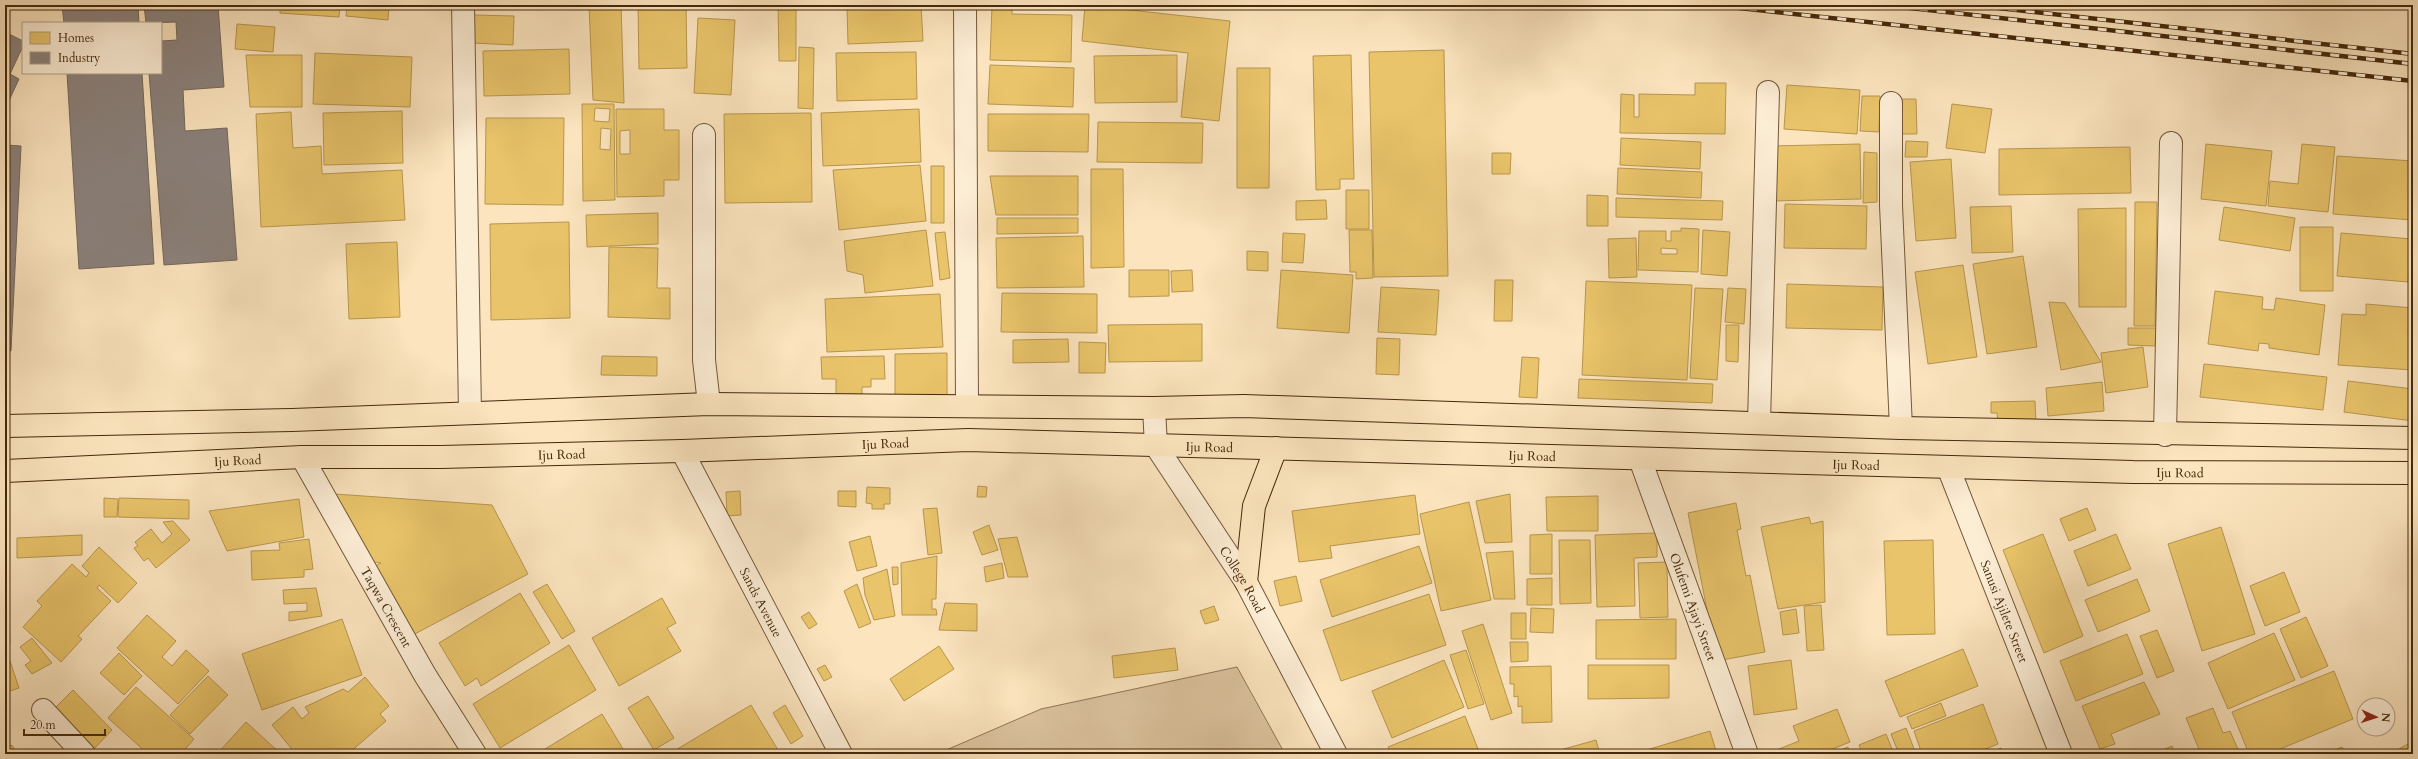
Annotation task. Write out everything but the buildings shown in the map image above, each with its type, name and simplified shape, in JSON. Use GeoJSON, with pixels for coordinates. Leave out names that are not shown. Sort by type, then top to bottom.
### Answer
{"type":"FeatureCollection","features":[{"type":"Feature","properties":{"kind":"main road"},"geometry":{"type":"LineString","coordinates":[[5,426],[292,420],[709,404],[967,405],[1154,408],[1244,406],[1759,422],[1901,428],[2165,435],[2413,438]]}},
{"type":"Feature","properties":{"kind":"main road","name":"Iju Road"},"geometry":{"type":"LineString","coordinates":[[5,471],[302,457],[441,458],[682,451],[968,440],[2133,472],[2413,473]]}},
{"type":"Feature","properties":{"kind":"main road"},"geometry":{"type":"LineString","coordinates":[[1246,582],[1254,506],[1276,448]]}},
{"type":"Feature","properties":{"kind":"street"},"geometry":{"type":"LineString","coordinates":[[463,5],[470,412]]}},
{"type":"Feature","properties":{"kind":"street"},"geometry":{"type":"LineString","coordinates":[[965,5],[967,405]]}},
{"type":"Feature","properties":{"kind":"street"},"geometry":{"type":"LineString","coordinates":[[1759,422],[1768,92]]}},
{"type":"Feature","properties":{"kind":"street"},"geometry":{"type":"LineString","coordinates":[[1891,103],[1891,205],[1901,428]]}},
{"type":"Feature","properties":{"kind":"street"},"geometry":{"type":"LineString","coordinates":[[704,135],[704,360],[709,404]]}},
{"type":"Feature","properties":{"kind":"street"},"geometry":{"type":"LineString","coordinates":[[2165,435],[2171,143]]}},
{"type":"Feature","properties":{"kind":"street"},"geometry":{"type":"LineString","coordinates":[[1154,408],[1156,446]]}},
{"type":"Feature","properties":{"kind":"street","name":"College Road"},"geometry":{"type":"LineString","coordinates":[[1156,446],[1246,582],[1336,754]]}},
{"type":"Feature","properties":{"kind":"street","name":"Sands Avenue"},"geometry":{"type":"LineString","coordinates":[[682,451],[841,754]]}},
{"type":"Feature","properties":{"kind":"street","name":"Taqwa Crescent"},"geometry":{"type":"LineString","coordinates":[[302,457],[425,675],[475,754]]}},
{"type":"Feature","properties":{"kind":"street","name":"Olufemi Ajayi Street"},"geometry":{"type":"LineString","coordinates":[[1640,459],[1747,754]]}},
{"type":"Feature","properties":{"kind":"street","name":"Sanusi Ajilete Street"},"geometry":{"type":"LineString","coordinates":[[1948,467],[2061,754]]}},
{"type":"Feature","properties":{"kind":"street"},"geometry":{"type":"LineString","coordinates":[[43,710],[84,754]]}},
{"type":"Feature","properties":{"kind":"shaded area"},"geometry":{"type":"Polygon","coordinates":[[[1237,667],[1285,754],[937,754],[1041,709],[1237,667]]]}},
{"type":"Feature","properties":{"kind":"railway"},"geometry":{"type":"LineString","coordinates":[[1712,5],[2413,81]]}},
{"type":"Feature","properties":{"kind":"railway"},"geometry":{"type":"LineString","coordinates":[[1883,5],[2413,64]]}},
{"type":"Feature","properties":{"kind":"railway"},"geometry":{"type":"LineString","coordinates":[[1972,5],[2413,54]]}}]}
